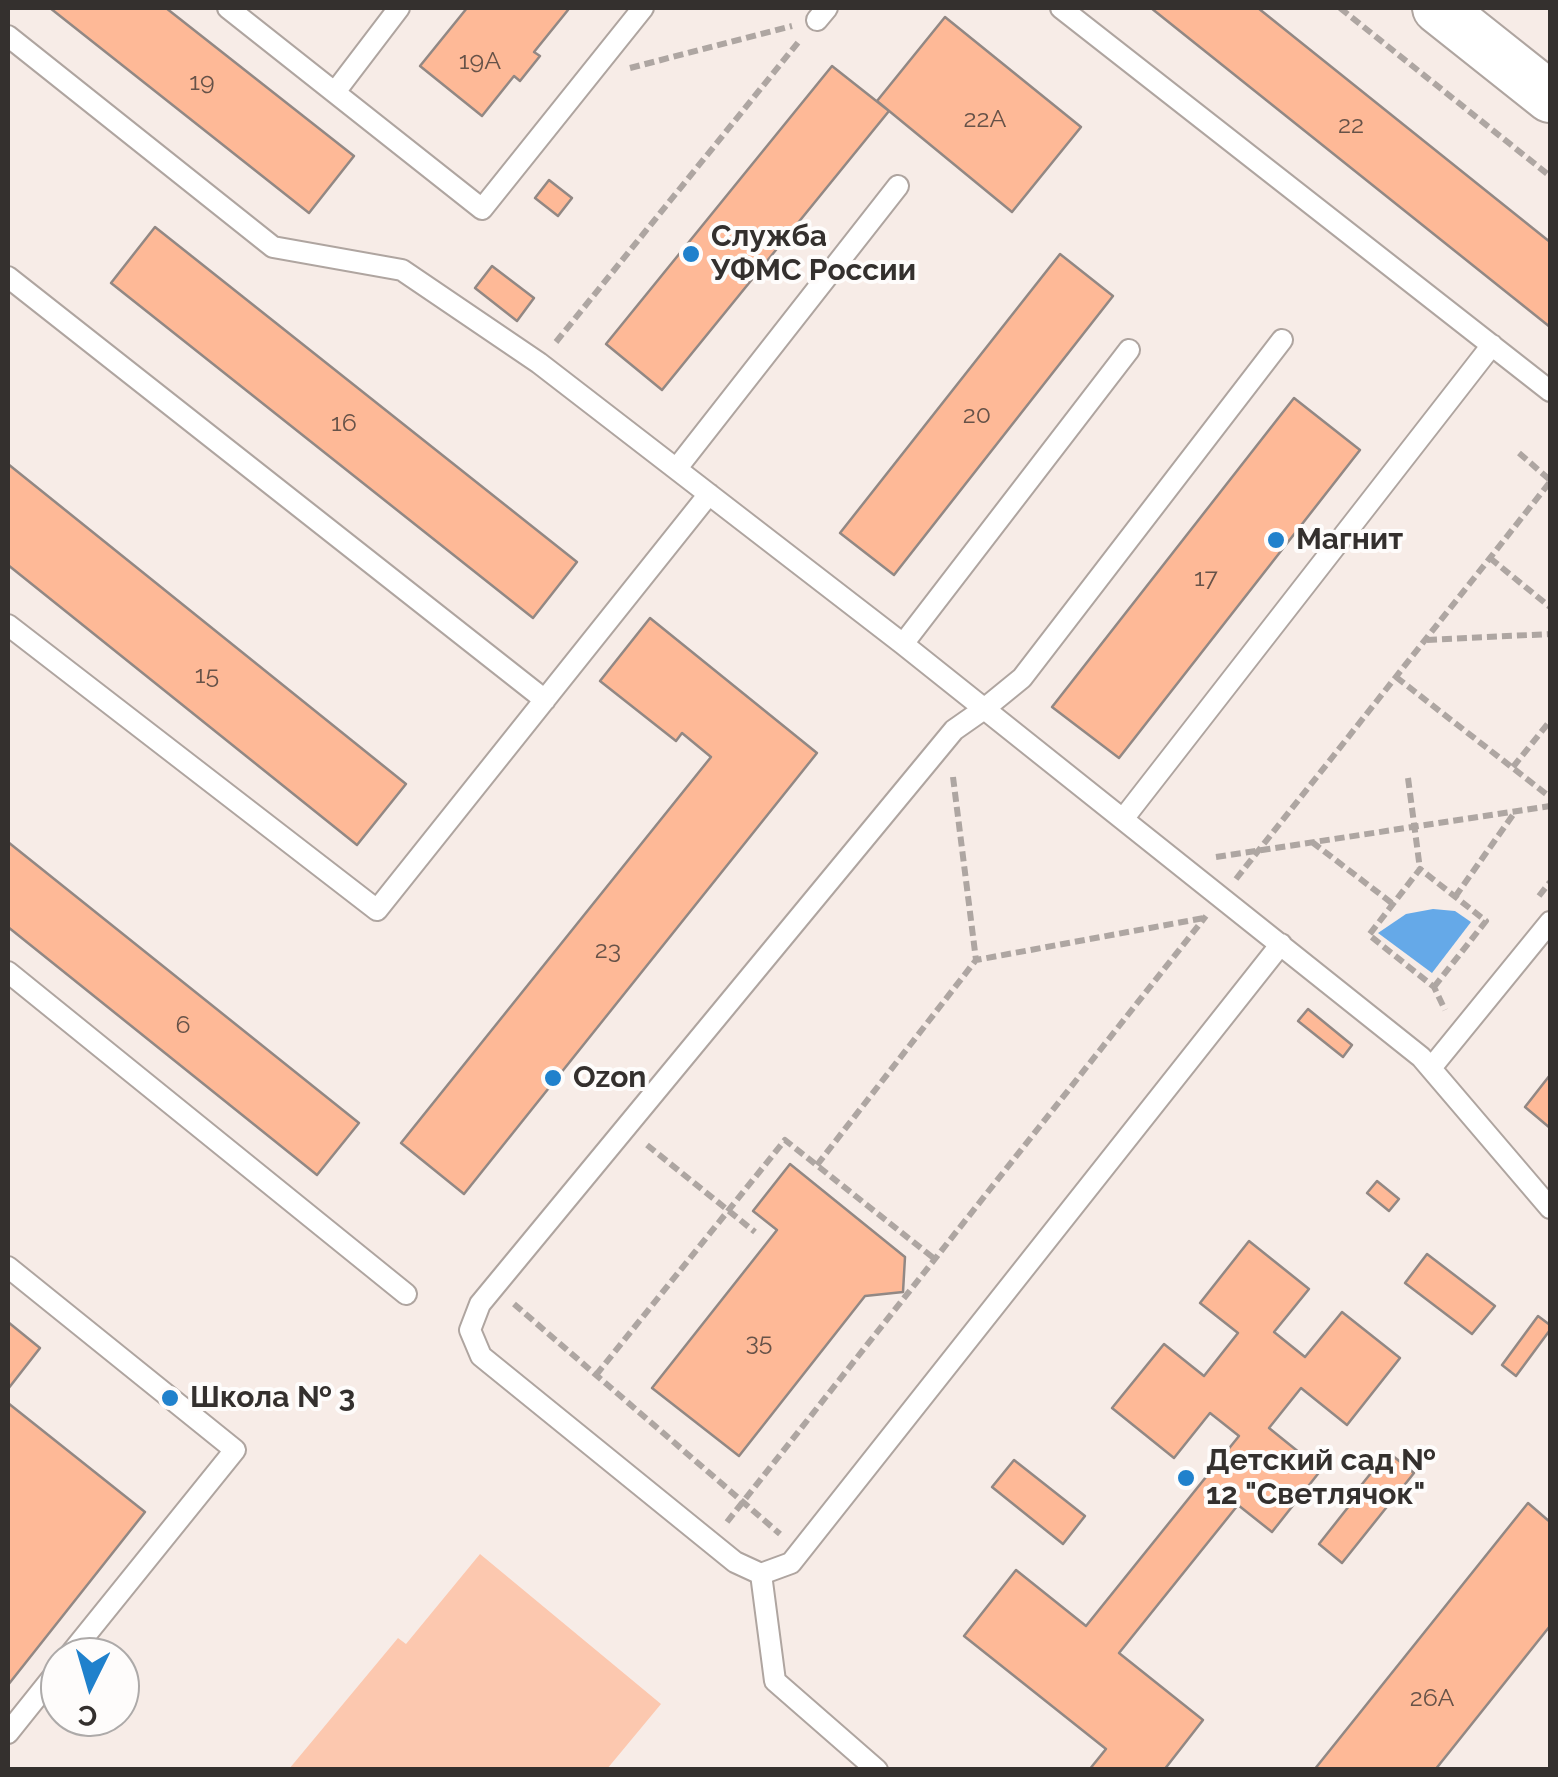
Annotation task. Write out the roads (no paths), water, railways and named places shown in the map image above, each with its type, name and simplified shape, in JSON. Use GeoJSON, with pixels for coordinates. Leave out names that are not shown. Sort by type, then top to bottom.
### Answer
{"type":"FeatureCollection","features":[{"type":"Feature","properties":{"kind":"street"},"geometry":{"type":"LineString","coordinates":[[1438,8],[1550,97]]}},
{"type":"Feature","properties":{"kind":"lane"},"geometry":{"type":"LineString","coordinates":[[228,8],[482,209],[643,8]]}},
{"type":"Feature","properties":{"kind":"lane"},"geometry":{"type":"LineString","coordinates":[[335,92],[400,8]]}},
{"type":"Feature","properties":{"kind":"lane"},"geometry":{"type":"LineString","coordinates":[[1062,8],[1550,391]]}},
{"type":"Feature","properties":{"kind":"lane"},"geometry":{"type":"LineString","coordinates":[[8,36],[272,247],[402,270],[539,363],[902,644],[1421,1057],[1550,1208]]}},
{"type":"Feature","properties":{"kind":"lane"},"geometry":{"type":"LineString","coordinates":[[677,468],[898,186]]}},
{"type":"Feature","properties":{"kind":"lane"},"geometry":{"type":"LineString","coordinates":[[8,278],[544,700]]}},
{"type":"Feature","properties":{"kind":"lane"},"geometry":{"type":"LineString","coordinates":[[1281,944],[791,1562],[762,1574],[736,1562],[480,1356],[470,1330],[480,1304],[954,730],[1022,678],[1282,340]]}},
{"type":"Feature","properties":{"kind":"lane"},"geometry":{"type":"LineString","coordinates":[[1123,819],[1492,345]]}},
{"type":"Feature","properties":{"kind":"lane"},"geometry":{"type":"LineString","coordinates":[[902,644],[1129,350]]}},
{"type":"Feature","properties":{"kind":"lane"},"geometry":{"type":"LineString","coordinates":[[8,625],[377,910],[710,494]]}},
{"type":"Feature","properties":{"kind":"lane"},"geometry":{"type":"LineString","coordinates":[[1430,1068],[1550,922]]}},
{"type":"Feature","properties":{"kind":"lane"},"geometry":{"type":"LineString","coordinates":[[8,972],[406,1294]]}},
{"type":"Feature","properties":{"kind":"lane"},"geometry":{"type":"LineString","coordinates":[[8,1266],[236,1450],[84,1637]]}},
{"type":"Feature","properties":{"kind":"lane"},"geometry":{"type":"LineString","coordinates":[[762,1574],[774,1681],[877,1770]]}},
{"type":"Feature","properties":{"kind":"lane"},"geometry":{"type":"LineString","coordinates":[[8,1733],[40,1693]]}},
{"type":"Feature","properties":{"kind":"water"},"geometry":{"type":"Polygon","coordinates":[[[1433,909],[1455,911],[1471,922],[1432,973],[1378,933],[1406,914],[1433,909]]]}},
{"type":"Feature","properties":{"kind":"place","name":"Служба УФМС России"},"geometry":{"type":"Point","coordinates":[691,254]}},
{"type":"Feature","properties":{"kind":"place","name":"Магнит"},"geometry":{"type":"Point","coordinates":[1276,540]}},
{"type":"Feature","properties":{"kind":"place","name":"Ozon"},"geometry":{"type":"Point","coordinates":[553,1078]}},
{"type":"Feature","properties":{"kind":"place","name":"Школа № 3"},"geometry":{"type":"Point","coordinates":[170,1398]}},
{"type":"Feature","properties":{"kind":"place","name":"Детский сад № 12 \"Светлячок\""},"geometry":{"type":"Point","coordinates":[1186,1478]}}]}
